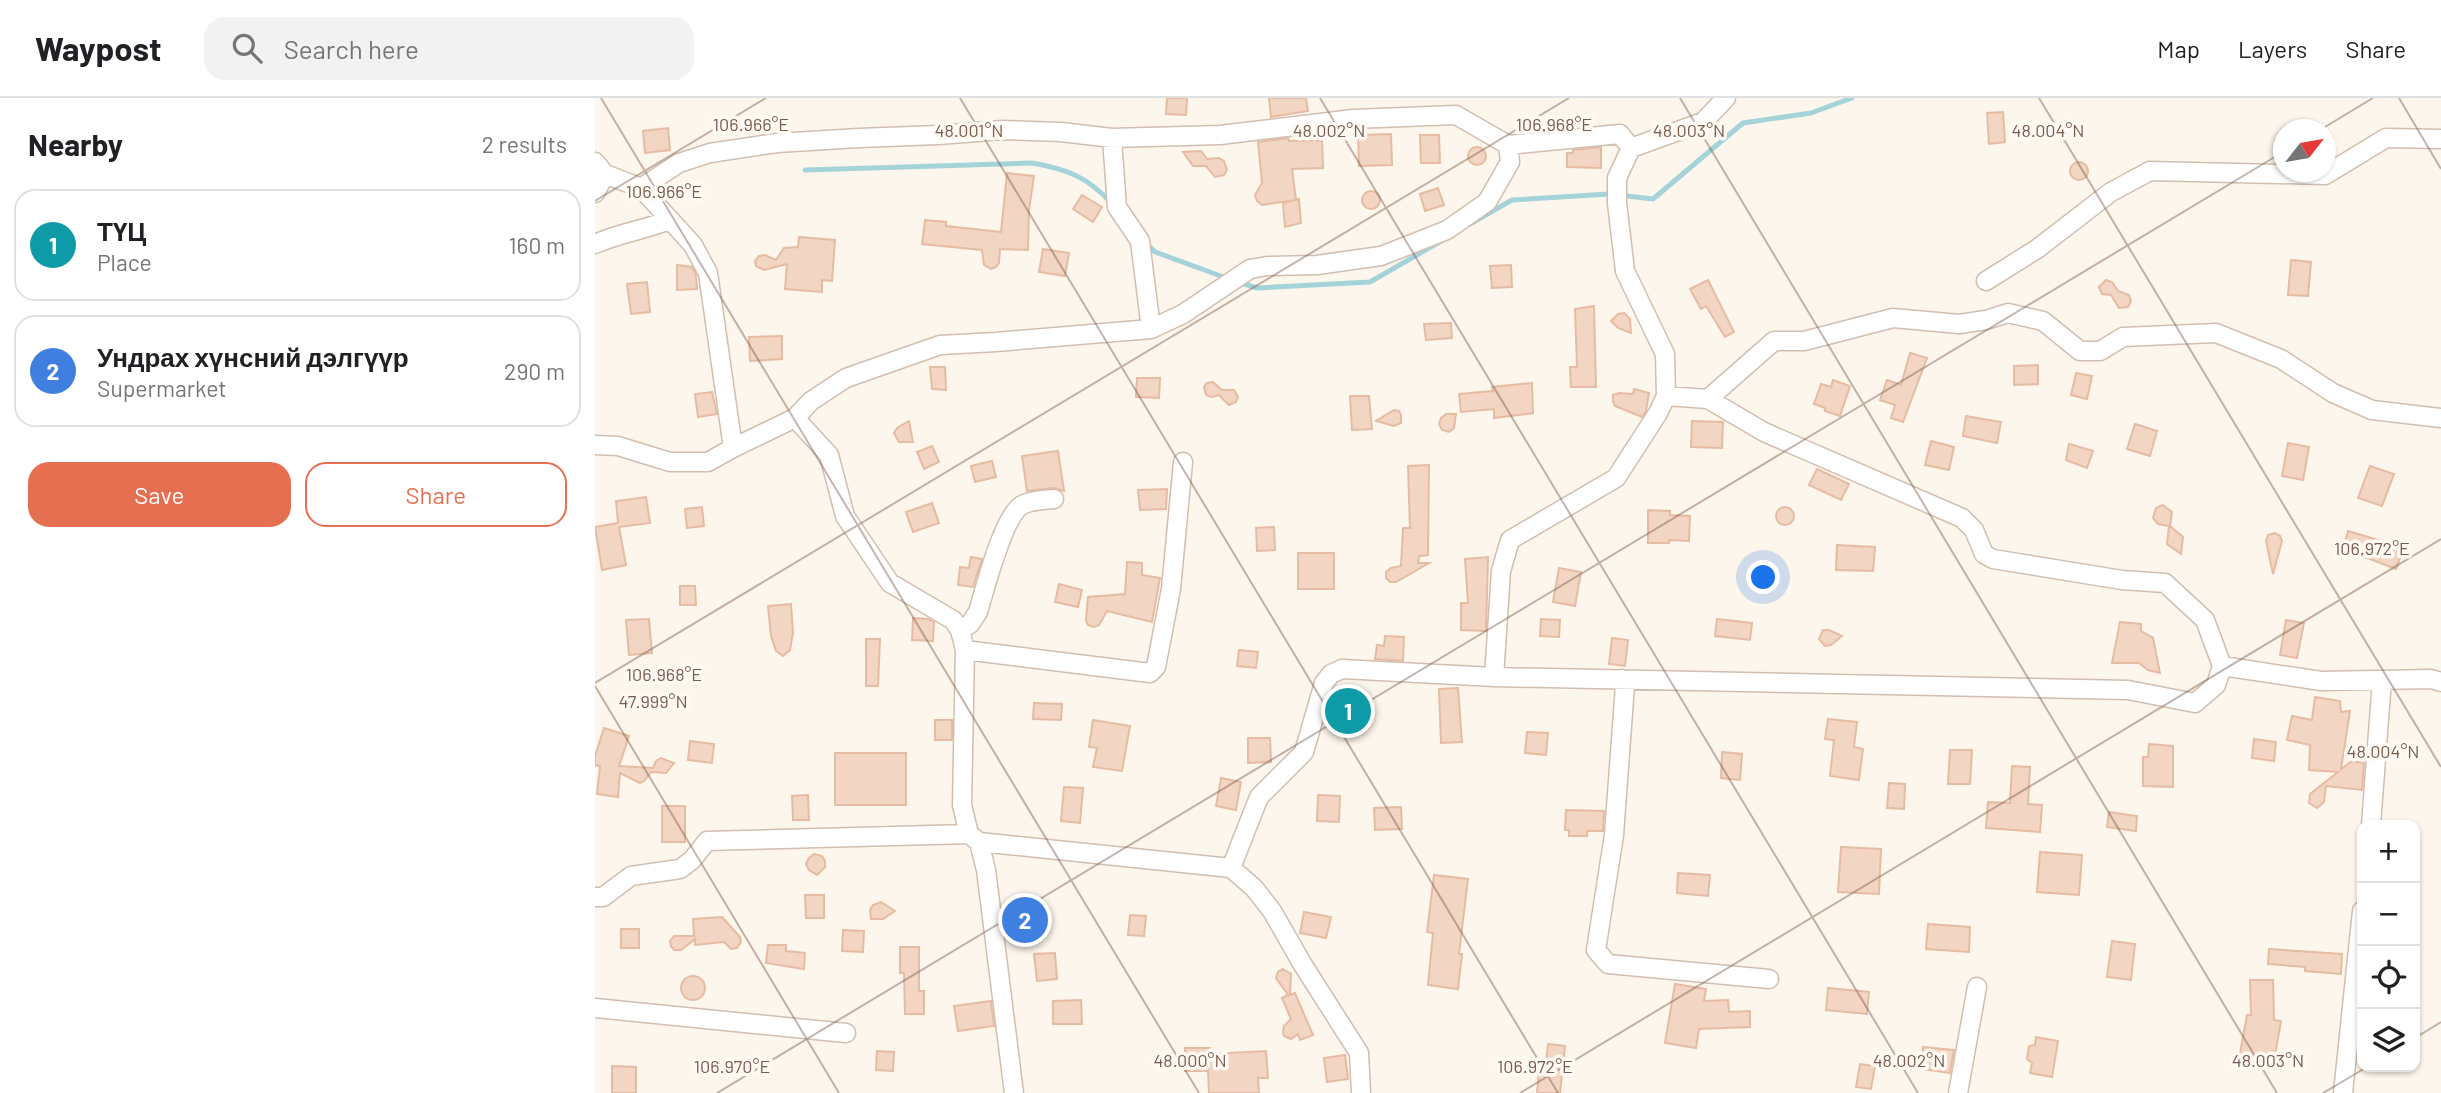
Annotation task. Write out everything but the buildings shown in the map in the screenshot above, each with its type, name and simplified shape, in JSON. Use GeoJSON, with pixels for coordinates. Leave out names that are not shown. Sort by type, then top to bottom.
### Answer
{"type":"FeatureCollection","features":[{"type":"Feature","properties":{"kind":"street"},"geometry":{"type":"LineString","coordinates":[[1494,677],[1501,571],[1510,540],[1616,478],[1658,414],[1666,396],[1665,354],[1625,271],[1617,203],[1617,178],[1631,148],[1703,122],[1726,98]]}},
{"type":"Feature","properties":{"kind":"street"},"geometry":{"type":"LineString","coordinates":[[641,188],[679,163],[711,153],[777,143],[1003,130],[1061,132],[1112,138],[1220,135],[1353,119],[1456,115],[1509,145],[1621,134],[1631,148]]}},
{"type":"Feature","properties":{"kind":"street"},"geometry":{"type":"LineString","coordinates":[[1112,138],[1117,207],[1140,241],[1151,329]]}},
{"type":"Feature","properties":{"kind":"street"},"geometry":{"type":"LineString","coordinates":[[1986,281],[2037,249],[2111,192],[2150,171],[2325,175],[2386,138],[2441,139]]}},
{"type":"Feature","properties":{"kind":"street"},"geometry":{"type":"LineString","coordinates":[[595,445],[618,446],[670,462],[708,462],[795,418],[811,401],[846,378],[940,345],[1151,329],[1184,314],[1250,269],[1317,265],[1381,256],[1447,230],[1487,202],[1510,162],[1509,145]]}},
{"type":"Feature","properties":{"kind":"street"},"geometry":{"type":"LineString","coordinates":[[595,193],[600,168],[641,188],[693,245],[708,273],[733,448]]}},
{"type":"Feature","properties":{"kind":"street"},"geometry":{"type":"LineString","coordinates":[[595,244],[669,220]]}},
{"type":"Feature","properties":{"kind":"street"},"geometry":{"type":"LineString","coordinates":[[1708,399],[1774,341],[1804,341],[1893,318],[1959,324],[2008,313],[2043,321],[2080,351],[2101,351],[2123,337],[2216,333],[2281,359],[2333,393],[2372,410],[2441,418]]}},
{"type":"Feature","properties":{"kind":"street"},"geometry":{"type":"LineString","coordinates":[[1231,868],[1259,797],[1304,752],[1324,682],[1331,674],[1342,669],[1494,677],[2128,690],[2195,703],[2216,685],[2222,666],[2205,620],[2165,583],[2122,580],[1993,559],[1984,554],[1975,530],[1962,518],[1765,432],[1708,399],[1666,396]]}},
{"type":"Feature","properties":{"kind":"street"},"geometry":{"type":"LineString","coordinates":[[795,418],[829,455],[845,516],[890,583],[953,620],[960,630],[965,650],[962,805],[986,870],[1014,1093]]}},
{"type":"Feature","properties":{"kind":"street"},"geometry":{"type":"LineString","coordinates":[[965,650],[1150,673],[1156,667],[1171,589],[1183,462]]}},
{"type":"Feature","properties":{"kind":"street"},"geometry":{"type":"LineString","coordinates":[[960,630],[970,624],[978,612],[1009,519],[1021,506],[1034,501],[1055,499]]}},
{"type":"Feature","properties":{"kind":"street"},"geometry":{"type":"LineString","coordinates":[[2222,666],[2321,681],[2431,679],[2441,682]]}},
{"type":"Feature","properties":{"kind":"street"},"geometry":{"type":"LineString","coordinates":[[1622,679],[1625,685],[1614,835],[1596,950],[1608,964],[1769,979]]}},
{"type":"Feature","properties":{"kind":"street"},"geometry":{"type":"LineString","coordinates":[[2371,820],[2382,680]]}},
{"type":"Feature","properties":{"kind":"street"},"geometry":{"type":"LineString","coordinates":[[595,897],[603,897],[631,876],[680,869],[692,860],[707,841],[974,838],[1231,868],[1254,888],[1272,911],[1359,1053],[1361,1093]]}},
{"type":"Feature","properties":{"kind":"street"},"geometry":{"type":"LineString","coordinates":[[2343,1093],[2358,946]]}},
{"type":"Feature","properties":{"kind":"street"},"geometry":{"type":"LineString","coordinates":[[1958,1093],[1977,986]]}},
{"type":"Feature","properties":{"kind":"street"},"geometry":{"type":"LineString","coordinates":[[595,1007],[846,1033]]}},
{"type":"Feature","properties":{"kind":"waterway"},"geometry":{"type":"LineString","coordinates":[[1470,224],[1512,200],[1609,194],[1653,199],[1743,123],[1811,113],[1852,98]]}},
{"type":"Feature","properties":{"kind":"waterway"},"geometry":{"type":"LineString","coordinates":[[805,170],[1032,163],[1076,176],[1094,187],[1112,204]]}},
{"type":"Feature","properties":{"kind":"waterway"},"geometry":{"type":"LineString","coordinates":[[1238,282],[1257,288],[1370,282],[1443,240]]}},
{"type":"Feature","properties":{"kind":"waterway"},"geometry":{"type":"LineString","coordinates":[[1146,243],[1155,252],[1229,279]]}},
{"type":"Feature","properties":{"kind":"place","name":"ТҮЦ"},"geometry":{"type":"Point","coordinates":[1348,711]}},
{"type":"Feature","properties":{"kind":"place","name":"Ундрах хүнсний дэлгүүр"},"geometry":{"type":"Point","coordinates":[1025,920]}}]}
